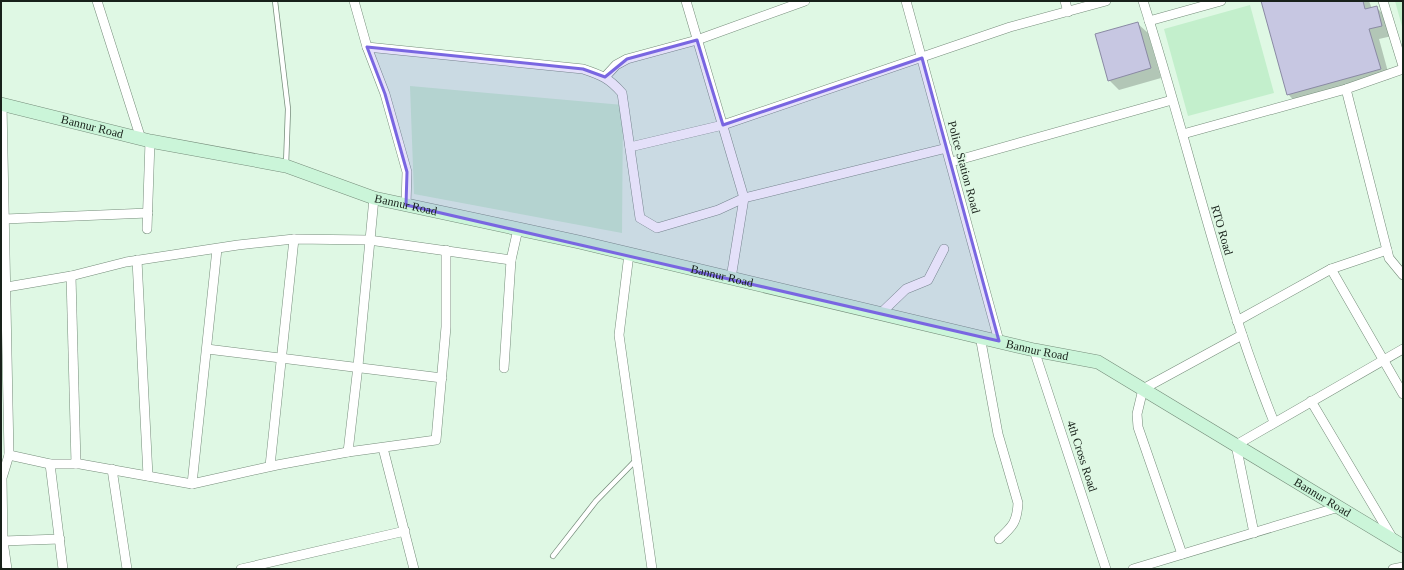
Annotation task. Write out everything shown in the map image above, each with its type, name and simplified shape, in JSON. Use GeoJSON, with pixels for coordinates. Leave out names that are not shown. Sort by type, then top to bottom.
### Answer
{"type":"FeatureCollection","features":[{"type":"Feature","properties":{"kind":"main road","name":"Bannur Road"},"geometry":{"type":"LineString","coordinates":[[1,104],[145,140],[286,166],[374,198],[629,254],[1034,350],[1098,362],[1398,544]]}},
{"type":"Feature","properties":{"kind":"street"},"geometry":{"type":"LineString","coordinates":[[96,1],[145,140],[148,213],[147,229]]}},
{"type":"Feature","properties":{"kind":"street"},"geometry":{"type":"LineString","coordinates":[[354,1],[367,47],[385,94],[407,172],[406,205]]}},
{"type":"Feature","properties":{"kind":"street"},"geometry":{"type":"LineString","coordinates":[[686,1],[744,198],[731,278]]}},
{"type":"Feature","properties":{"kind":"street"},"geometry":{"type":"LineString","coordinates":[[605,77],[616,65],[627,59],[697,40],[805,1]]}},
{"type":"Feature","properties":{"kind":"street","name":"Police Station Road"},"geometry":{"type":"LineString","coordinates":[[906,1],[999,341]]}},
{"type":"Feature","properties":{"kind":"street"},"geometry":{"type":"LineString","coordinates":[[1065,1],[1068,12]]}},
{"type":"Feature","properties":{"kind":"street"},"geometry":{"type":"LineString","coordinates":[[630,147],[723,125],[1010,27],[1106,1]]}},
{"type":"Feature","properties":{"kind":"street","name":"RTO Road"},"geometry":{"type":"LineString","coordinates":[[1143,1],[1237,321],[1274,422]]}},
{"type":"Feature","properties":{"kind":"street"},"geometry":{"type":"LineString","coordinates":[[1149,21],[1222,1]]}},
{"type":"Feature","properties":{"kind":"street"},"geometry":{"type":"LineString","coordinates":[[1383,1],[1403,66]]}},
{"type":"Feature","properties":{"kind":"street"},"geometry":{"type":"LineString","coordinates":[[367,47],[583,69],[605,77],[613,82],[622,93],[640,218],[657,228],[718,210],[744,198],[947,148]]}},
{"type":"Feature","properties":{"kind":"street"},"geometry":{"type":"LineString","coordinates":[[1182,134],[1346,89],[1403,69]]}},
{"type":"Feature","properties":{"kind":"street"},"geometry":{"type":"LineString","coordinates":[[1346,89],[1389,258],[1403,275]]}},
{"type":"Feature","properties":{"kind":"street"},"geometry":{"type":"LineString","coordinates":[[950,162],[1172,100]]}},
{"type":"Feature","properties":{"kind":"street"},"geometry":{"type":"LineString","coordinates":[[1,104],[5,219],[4,287],[9,455],[2,478],[3,541],[7,569]]}},
{"type":"Feature","properties":{"kind":"street"},"geometry":{"type":"LineString","coordinates":[[348,452],[374,198]]}},
{"type":"Feature","properties":{"kind":"street"},"geometry":{"type":"LineString","coordinates":[[5,219],[148,213]]}},
{"type":"Feature","properties":{"kind":"street"},"geometry":{"type":"LineString","coordinates":[[504,368],[511,260],[518,230]]}},
{"type":"Feature","properties":{"kind":"street"},"geometry":{"type":"LineString","coordinates":[[4,287],[71,276],[137,260],[294,239],[369,240],[511,260]]}},
{"type":"Feature","properties":{"kind":"street"},"geometry":{"type":"LineString","coordinates":[[270,466],[294,239]]}},
{"type":"Feature","properties":{"kind":"street"},"geometry":{"type":"LineString","coordinates":[[192,484],[217,249]]}},
{"type":"Feature","properties":{"kind":"street"},"geometry":{"type":"LineString","coordinates":[[881,313],[906,289],[928,280],[944,249]]}},
{"type":"Feature","properties":{"kind":"street"},"geometry":{"type":"LineString","coordinates":[[9,455],[50,464],[76,464],[192,484],[270,466],[348,452],[436,440],[446,327],[446,250]]}},
{"type":"Feature","properties":{"kind":"street"},"geometry":{"type":"LineString","coordinates":[[1237,321],[1331,269],[1387,250]]}},
{"type":"Feature","properties":{"kind":"street"},"geometry":{"type":"LineString","coordinates":[[629,254],[619,335],[652,569]]}},
{"type":"Feature","properties":{"kind":"street"},"geometry":{"type":"LineString","coordinates":[[137,260],[148,476]]}},
{"type":"Feature","properties":{"kind":"street"},"geometry":{"type":"LineString","coordinates":[[1331,269],[1403,394]]}},
{"type":"Feature","properties":{"kind":"street"},"geometry":{"type":"LineString","coordinates":[[71,276],[76,464]]}},
{"type":"Feature","properties":{"kind":"street"},"geometry":{"type":"LineString","coordinates":[[1182,554],[1138,427],[1137,414],[1143,390],[1242,335]]}},
{"type":"Feature","properties":{"kind":"street"},"geometry":{"type":"LineString","coordinates":[[980,336],[998,434],[1018,503],[1017,515],[1013,526],[999,539]]}},
{"type":"Feature","properties":{"kind":"street"},"geometry":{"type":"LineString","coordinates":[[207,349],[358,366],[442,378]]}},
{"type":"Feature","properties":{"kind":"street"},"geometry":{"type":"LineString","coordinates":[[1254,533],[1236,445],[1403,349]]}},
{"type":"Feature","properties":{"kind":"street","name":"4th Cross Road"},"geometry":{"type":"LineString","coordinates":[[1034,350],[1106,569]]}},
{"type":"Feature","properties":{"kind":"street"},"geometry":{"type":"LineString","coordinates":[[1311,401],[1398,544]]}},
{"type":"Feature","properties":{"kind":"street"},"geometry":{"type":"LineString","coordinates":[[383,448],[414,569]]}},
{"type":"Feature","properties":{"kind":"street"},"geometry":{"type":"LineString","coordinates":[[50,464],[63,569]]}},
{"type":"Feature","properties":{"kind":"street"},"geometry":{"type":"LineString","coordinates":[[112,470],[127,569]]}},
{"type":"Feature","properties":{"kind":"street"},"geometry":{"type":"LineString","coordinates":[[1133,569],[1339,507]]}},
{"type":"Feature","properties":{"kind":"street"},"geometry":{"type":"LineString","coordinates":[[241,569],[405,531]]}},
{"type":"Feature","properties":{"kind":"street"},"geometry":{"type":"LineString","coordinates":[[3,541],[60,539]]}},
{"type":"Feature","properties":{"kind":"street"},"geometry":{"type":"LineString","coordinates":[[1393,569],[1403,567]]}},
{"type":"Feature","properties":{"kind":"lane"},"geometry":{"type":"LineString","coordinates":[[275,1],[288,109],[286,166]]}},
{"type":"Feature","properties":{"kind":"lane"},"geometry":{"type":"LineString","coordinates":[[553,556],[596,501],[637,459]]}},
{"type":"Feature","properties":{"kind":"highlighted area"},"geometry":{"type":"Polygon","coordinates":[[[697,40],[723,125],[922,58],[999,341],[406,205],[407,172],[385,94],[367,47],[583,69],[605,77],[627,59],[697,40]]]}},
{"type":"Feature","properties":{"kind":"green space"},"geometry":{"type":"Polygon","coordinates":[[[1395,1],[1403,1],[1403,30],[1395,1]]]}},
{"type":"Feature","properties":{"kind":"green space"},"geometry":{"type":"Polygon","coordinates":[[[1250,5],[1274,93],[1188,116],[1164,29],[1250,5]]]}},
{"type":"Feature","properties":{"kind":"green space"},"geometry":{"type":"Polygon","coordinates":[[[410,86],[623,105],[622,233],[414,194],[410,86]]]}},
{"type":"Feature","properties":{"kind":"building"},"geometry":{"type":"Polygon","coordinates":[[[1261,1],[1363,1],[1365,9],[1377,6],[1382,26],[1369,29],[1381,69],[1287,95],[1261,1]]]}},
{"type":"Feature","properties":{"kind":"building"},"geometry":{"type":"Polygon","coordinates":[[[1138,22],[1151,68],[1108,81],[1095,34],[1138,22]]]}}]}
